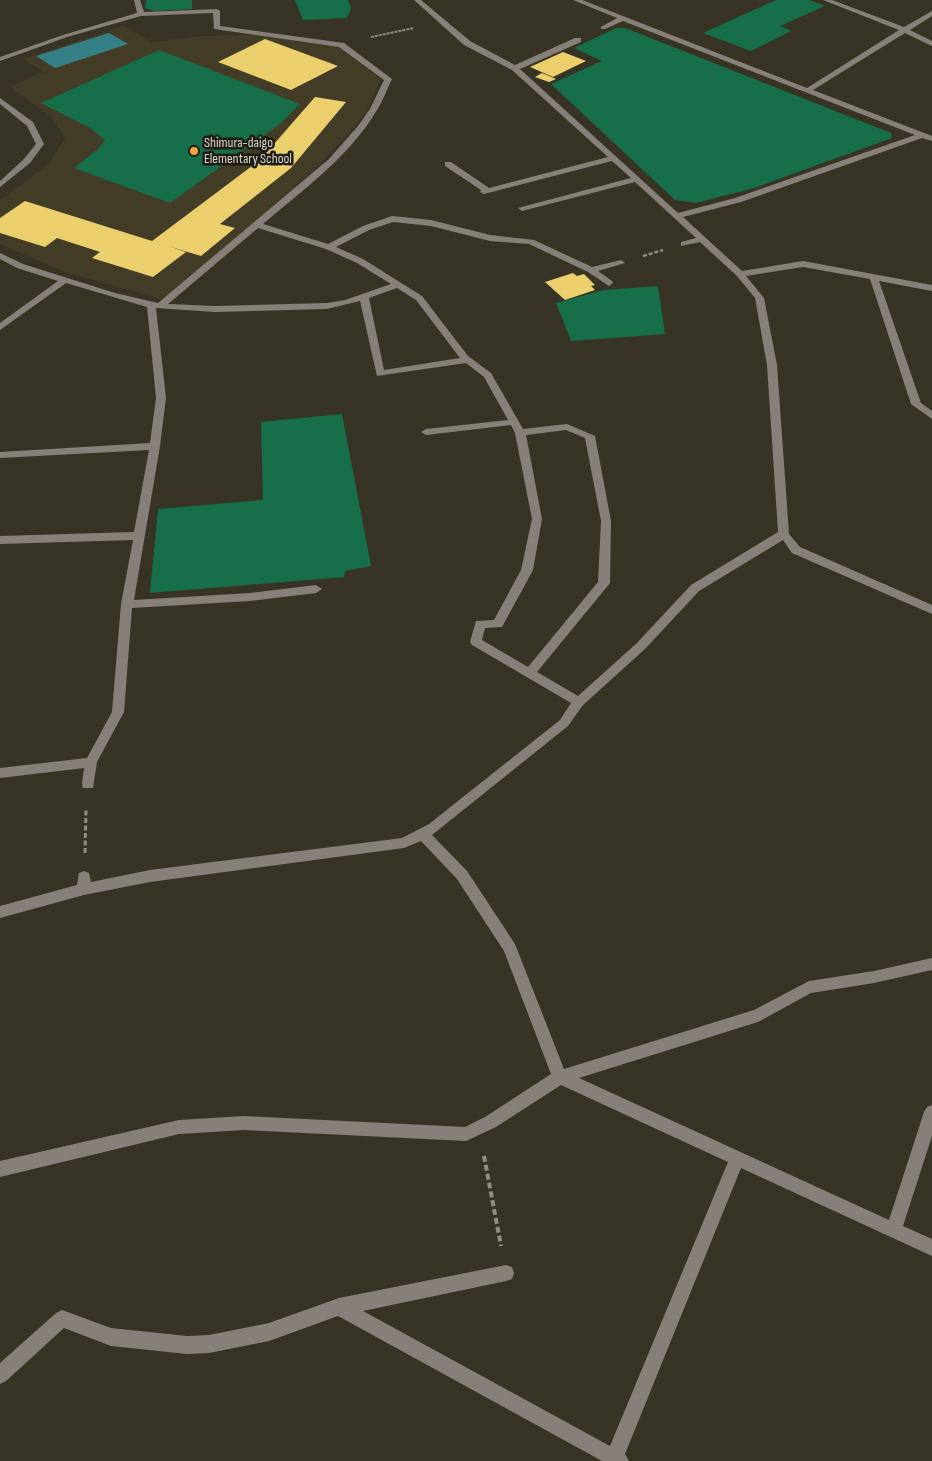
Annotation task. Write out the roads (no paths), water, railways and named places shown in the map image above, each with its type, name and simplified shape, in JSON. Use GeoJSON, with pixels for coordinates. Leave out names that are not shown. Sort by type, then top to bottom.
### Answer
{"type":"FeatureCollection","features":[{"type":"Feature","properties":{"kind":"street"},"geometry":{"type":"LineString","coordinates":[[137,0],[141,14]]}},
{"type":"Feature","properties":{"kind":"street"},"geometry":{"type":"LineString","coordinates":[[417,0],[467,43],[515,68],[740,274],[758,298],[772,366],[784,534],[796,550],[932,610]]}},
{"type":"Feature","properties":{"kind":"street"},"geometry":{"type":"LineString","coordinates":[[576,0],[932,139]]}},
{"type":"Feature","properties":{"kind":"street"},"geometry":{"type":"LineString","coordinates":[[590,5],[602,0]]}},
{"type":"Feature","properties":{"kind":"street"},"geometry":{"type":"LineString","coordinates":[[826,0],[905,30],[932,44]]}},
{"type":"Feature","properties":{"kind":"street"},"geometry":{"type":"LineString","coordinates":[[0,59],[65,36],[141,14],[217,11],[216,28],[342,45],[388,79],[374,109],[361,128],[332,161],[258,225],[155,305]]}},
{"type":"Feature","properties":{"kind":"street"},"geometry":{"type":"LineString","coordinates":[[808,90],[932,13]]}},
{"type":"Feature","properties":{"kind":"street"},"geometry":{"type":"LineString","coordinates":[[603,28],[623,18]]}},
{"type":"Feature","properties":{"kind":"street"},"geometry":{"type":"LineString","coordinates":[[515,68],[578,40]]}},
{"type":"Feature","properties":{"kind":"street"},"geometry":{"type":"LineString","coordinates":[[0,100],[22,116],[38,133],[40,144],[27,161],[0,185]]}},
{"type":"Feature","properties":{"kind":"street"},"geometry":{"type":"LineString","coordinates":[[677,216],[738,200],[922,135]]}},
{"type":"Feature","properties":{"kind":"street"},"geometry":{"type":"LineString","coordinates":[[448,164],[486,191],[614,158]]}},
{"type":"Feature","properties":{"kind":"street"},"geometry":{"type":"LineString","coordinates":[[522,208],[638,179]]}},
{"type":"Feature","properties":{"kind":"street"},"geometry":{"type":"LineString","coordinates":[[329,247],[366,228],[392,219],[431,223],[490,238],[531,242],[591,270],[609,283]]}},
{"type":"Feature","properties":{"kind":"street"},"geometry":{"type":"LineString","coordinates":[[258,225],[329,247],[360,261],[419,298],[442,331],[467,360],[488,376],[520,433],[537,520],[527,570],[498,624],[480,624],[476,642],[579,702]]}},
{"type":"Feature","properties":{"kind":"street"},"geometry":{"type":"LineString","coordinates":[[684,244],[702,239]]}},
{"type":"Feature","properties":{"kind":"street"},"geometry":{"type":"LineString","coordinates":[[0,256],[20,266],[63,281],[155,305],[215,309],[327,306],[398,285]]}},
{"type":"Feature","properties":{"kind":"street"},"geometry":{"type":"LineString","coordinates":[[591,270],[620,263]]}},
{"type":"Feature","properties":{"kind":"street"},"geometry":{"type":"LineString","coordinates":[[740,274],[803,264],[932,288]]}},
{"type":"Feature","properties":{"kind":"street"},"geometry":{"type":"LineString","coordinates":[[873,276],[916,404],[932,416]]}},
{"type":"Feature","properties":{"kind":"street"},"geometry":{"type":"LineString","coordinates":[[0,327],[63,281]]}},
{"type":"Feature","properties":{"kind":"street"},"geometry":{"type":"LineString","coordinates":[[364,296],[380,374],[467,360]]}},
{"type":"Feature","properties":{"kind":"street"},"geometry":{"type":"LineString","coordinates":[[88,784],[91,762],[118,712],[127,604],[155,446],[161,398],[155,305]]}},
{"type":"Feature","properties":{"kind":"street"},"geometry":{"type":"LineString","coordinates":[[426,432],[514,422]]}},
{"type":"Feature","properties":{"kind":"street"},"geometry":{"type":"LineString","coordinates":[[520,433],[567,427],[590,436],[606,521],[604,583],[529,674]]}},
{"type":"Feature","properties":{"kind":"street"},"geometry":{"type":"LineString","coordinates":[[0,455],[155,446]]}},
{"type":"Feature","properties":{"kind":"street"},"geometry":{"type":"LineString","coordinates":[[0,912],[84,883],[404,844],[434,828],[564,722],[579,702],[641,646],[695,588],[784,534]]}},
{"type":"Feature","properties":{"kind":"street"},"geometry":{"type":"LineString","coordinates":[[0,540],[138,536]]}},
{"type":"Feature","properties":{"kind":"street"},"geometry":{"type":"LineString","coordinates":[[127,604],[250,597],[316,589]]}},
{"type":"Feature","properties":{"kind":"street"},"geometry":{"type":"LineString","coordinates":[[0,773],[91,762]]}},
{"type":"Feature","properties":{"kind":"street"},"geometry":{"type":"LineString","coordinates":[[422,833],[462,875],[510,948],[560,1077],[932,1248]]}},
{"type":"Feature","properties":{"kind":"street"},"geometry":{"type":"LineString","coordinates":[[0,1169],[178,1128],[244,1123],[466,1134],[479,1129],[537,1089],[560,1077],[758,1015],[809,987],[874,977],[932,964]]}},
{"type":"Feature","properties":{"kind":"street"},"geometry":{"type":"LineString","coordinates":[[894,1230],[932,1112]]}},
{"type":"Feature","properties":{"kind":"street"},"geometry":{"type":"LineString","coordinates":[[339,1307],[617,1459],[737,1159]]}},
{"type":"Feature","properties":{"kind":"street"},"geometry":{"type":"LineString","coordinates":[[0,1375],[62,1319],[111,1337],[187,1346],[209,1344],[269,1332],[339,1307],[506,1273]]}},
{"type":"Feature","properties":{"kind":"water"},"geometry":{"type":"Polygon","coordinates":[[[109,33],[128,44],[55,68],[36,56],[109,33]]]}},
{"type":"Feature","properties":{"kind":"place","name":"Shimura-daigo Elementary School"},"geometry":{"type":"Point","coordinates":[194,151]}}]}
